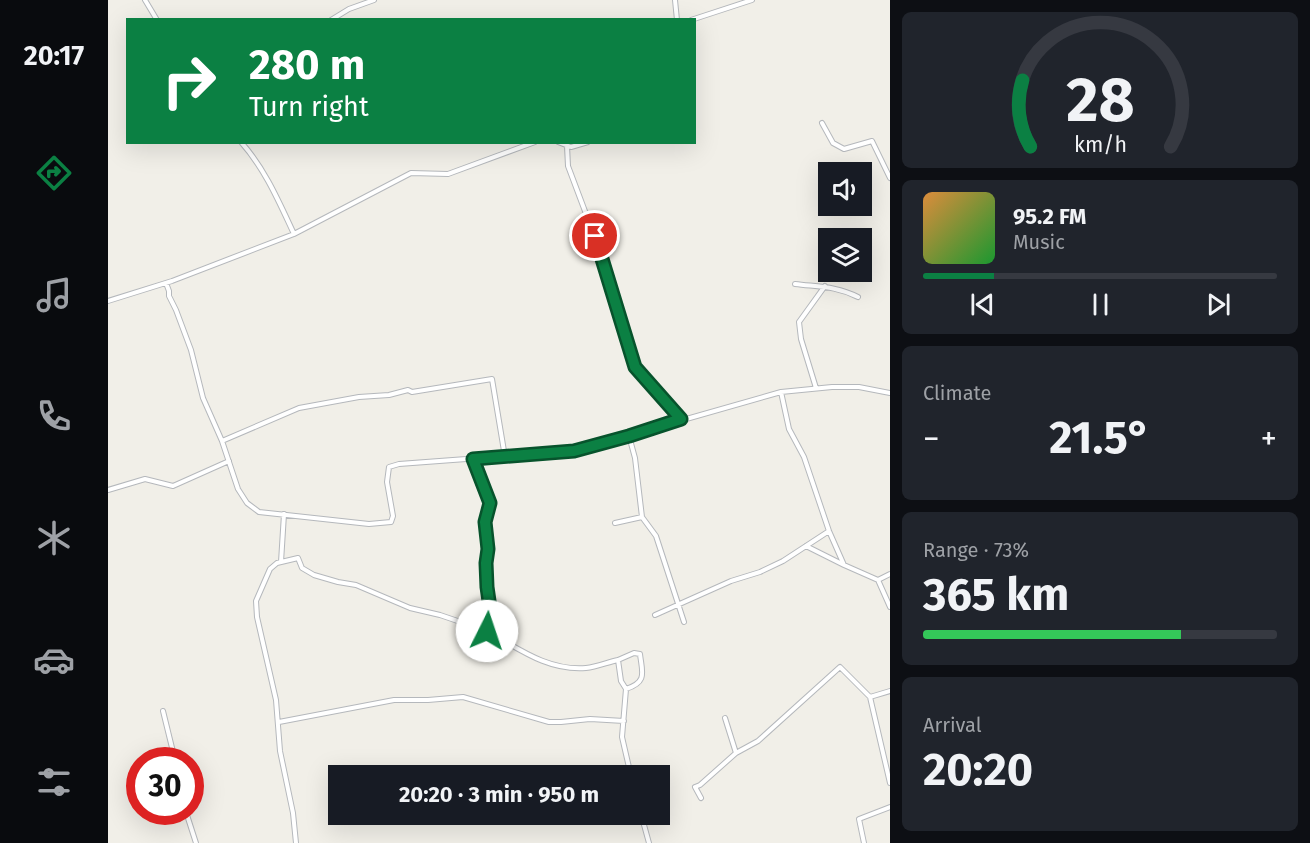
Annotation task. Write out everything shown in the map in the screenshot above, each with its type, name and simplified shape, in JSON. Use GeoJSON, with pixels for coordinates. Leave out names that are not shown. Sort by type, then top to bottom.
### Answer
{"type":"FeatureCollection","features":[{"type":"Feature","properties":{"kind":"street"},"geometry":{"type":"LineString","coordinates":[[146,0],[156,18]]}},
{"type":"Feature","properties":{"kind":"street"},"geometry":{"type":"LineString","coordinates":[[334,18],[349,9],[374,0]]}},
{"type":"Feature","properties":{"kind":"street"},"geometry":{"type":"LineString","coordinates":[[675,0],[677,18]]}},
{"type":"Feature","properties":{"kind":"street"},"geometry":{"type":"LineString","coordinates":[[696,18],[752,0]]}},
{"type":"Feature","properties":{"kind":"street"},"geometry":{"type":"LineString","coordinates":[[822,123],[833,143],[844,149],[872,141],[890,178]]}},
{"type":"Feature","properties":{"kind":"street"},"geometry":{"type":"LineString","coordinates":[[243,144],[274,190],[294,234]]}},
{"type":"Feature","properties":{"kind":"street"},"geometry":{"type":"LineString","coordinates":[[108,301],[166,283],[294,234],[411,173],[448,174],[530,144]]}},
{"type":"Feature","properties":{"kind":"street"},"geometry":{"type":"LineString","coordinates":[[562,144],[571,147],[581,144]]}},
{"type":"Feature","properties":{"kind":"street"},"geometry":{"type":"LineString","coordinates":[[567,146],[568,166],[606,267],[605,274],[635,367],[681,419]]}},
{"type":"Feature","properties":{"kind":"street"},"geometry":{"type":"LineString","coordinates":[[166,283],[191,350],[202,398],[222,441],[238,489],[247,503],[259,513],[369,524],[391,522],[393,516],[387,482],[389,467],[399,464],[574,451],[781,392],[859,387],[890,393]]}},
{"type":"Feature","properties":{"kind":"street"},"geometry":{"type":"LineString","coordinates":[[795,284],[825,286],[858,297]]}},
{"type":"Feature","properties":{"kind":"street"},"geometry":{"type":"LineString","coordinates":[[816,388],[801,339],[799,322],[825,286]]}},
{"type":"Feature","properties":{"kind":"street"},"geometry":{"type":"LineString","coordinates":[[222,441],[299,408],[359,397],[389,395],[408,390],[412,392],[492,379],[505,457]]}},
{"type":"Feature","properties":{"kind":"street"},"geometry":{"type":"LineString","coordinates":[[781,392],[789,429],[804,457],[828,531],[844,565]]}},
{"type":"Feature","properties":{"kind":"street"},"geometry":{"type":"LineString","coordinates":[[629,436],[635,458],[642,517],[656,536],[684,622]]}},
{"type":"Feature","properties":{"kind":"street"},"geometry":{"type":"LineString","coordinates":[[473,459],[490,503],[485,522],[490,608],[487,631]]}},
{"type":"Feature","properties":{"kind":"street"},"geometry":{"type":"LineString","coordinates":[[108,490],[145,479],[173,486],[229,461]]}},
{"type":"Feature","properties":{"kind":"street"},"geometry":{"type":"LineString","coordinates":[[281,562],[284,514]]}},
{"type":"Feature","properties":{"kind":"street"},"geometry":{"type":"LineString","coordinates":[[615,523],[642,517]]}},
{"type":"Feature","properties":{"kind":"street"},"geometry":{"type":"LineString","coordinates":[[655,615],[731,580],[760,572],[783,561],[828,531]]}},
{"type":"Feature","properties":{"kind":"street"},"geometry":{"type":"LineString","coordinates":[[805,545],[878,580],[890,607]]}},
{"type":"Feature","properties":{"kind":"street"},"geometry":{"type":"LineString","coordinates":[[296,843],[293,813],[280,751],[276,700],[257,617],[256,601],[270,569],[281,562],[298,558],[302,568],[314,575],[356,585],[410,608],[440,615],[487,631],[539,661],[555,666],[587,668],[618,660],[634,653],[640,654],[642,678],[638,685],[626,689]]}},
{"type":"Feature","properties":{"kind":"street"},"geometry":{"type":"LineString","coordinates":[[878,580],[890,574]]}},
{"type":"Feature","properties":{"kind":"street"},"geometry":{"type":"LineString","coordinates":[[618,660],[621,681],[626,689],[622,737],[628,765]]}},
{"type":"Feature","properties":{"kind":"street"},"geometry":{"type":"LineString","coordinates":[[701,798],[695,787],[736,753],[758,741],[840,667],[870,697],[890,783]]}},
{"type":"Feature","properties":{"kind":"street"},"geometry":{"type":"LineString","coordinates":[[870,697],[890,691]]}},
{"type":"Feature","properties":{"kind":"street"},"geometry":{"type":"LineString","coordinates":[[279,722],[394,700],[463,697],[549,722],[590,719],[624,721]]}},
{"type":"Feature","properties":{"kind":"street"},"geometry":{"type":"LineString","coordinates":[[164,711],[172,747]]}},
{"type":"Feature","properties":{"kind":"street"},"geometry":{"type":"LineString","coordinates":[[725,718],[736,753]]}},
{"type":"Feature","properties":{"kind":"street"},"geometry":{"type":"LineString","coordinates":[[864,843],[859,819],[890,807]]}},
{"type":"Feature","properties":{"kind":"street"},"geometry":{"type":"LineString","coordinates":[[190,825],[196,843]]}},
{"type":"Feature","properties":{"kind":"street"},"geometry":{"type":"LineString","coordinates":[[644,825],[649,843]]}},
{"type":"Feature","properties":{"kind":"route"},"geometry":{"type":"LineString","coordinates":[[487,631],[490,608],[485,522],[490,503],[473,459],[574,451],[681,419],[635,367],[595,236]]}}]}
